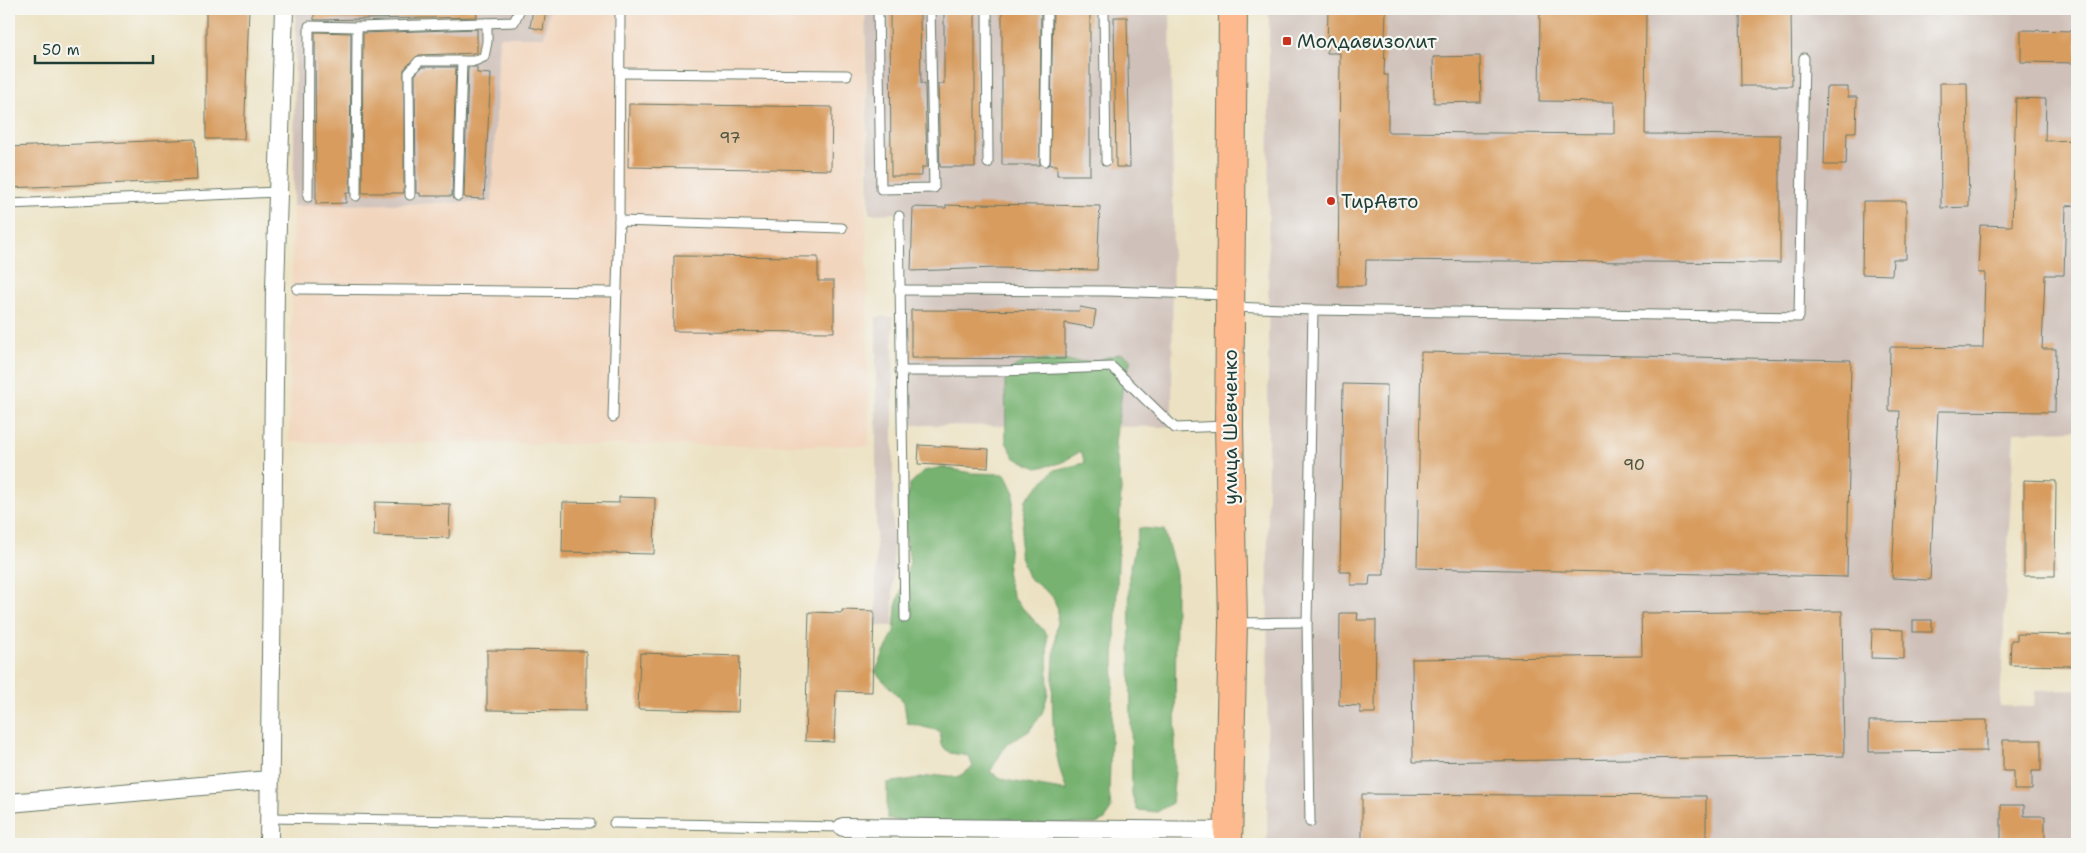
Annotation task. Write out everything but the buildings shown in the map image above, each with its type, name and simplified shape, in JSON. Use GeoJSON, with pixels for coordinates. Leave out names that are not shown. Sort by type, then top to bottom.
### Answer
{"type":"FeatureCollection","features":[{"type":"Feature","properties":{"kind":"highway","name":"улица Шевченко"},"geometry":{"type":"LineString","coordinates":[[1228,838],[1232,623],[1229,301],[1232,9]]}},
{"type":"Feature","properties":{"kind":"street"},"geometry":{"type":"LineString","coordinates":[[268,844],[278,192],[284,9]]}},
{"type":"Feature","properties":{"kind":"street"},"geometry":{"type":"LineString","coordinates":[[9,803],[269,780]]}},
{"type":"Feature","properties":{"kind":"street"},"geometry":{"type":"LineString","coordinates":[[843,826],[1228,838]]}},
{"type":"Feature","properties":{"kind":"lane"},"geometry":{"type":"LineString","coordinates":[[308,197],[309,26],[357,27],[514,22],[520,9]]}},
{"type":"Feature","properties":{"kind":"lane"},"geometry":{"type":"LineString","coordinates":[[613,417],[619,221],[620,9]]}},
{"type":"Feature","properties":{"kind":"lane"},"geometry":{"type":"LineString","coordinates":[[878,9],[880,189],[934,188],[930,9]]}},
{"type":"Feature","properties":{"kind":"lane"},"geometry":{"type":"LineString","coordinates":[[987,9],[988,163]]}},
{"type":"Feature","properties":{"kind":"lane"},"geometry":{"type":"LineString","coordinates":[[1045,160],[1047,9]]}},
{"type":"Feature","properties":{"kind":"lane"},"geometry":{"type":"LineString","coordinates":[[1104,9],[1106,161]]}},
{"type":"Feature","properties":{"kind":"lane"},"geometry":{"type":"LineString","coordinates":[[410,195],[409,73],[419,61],[474,61],[484,57],[488,22]]}},
{"type":"Feature","properties":{"kind":"lane"},"geometry":{"type":"LineString","coordinates":[[356,196],[357,27]]}},
{"type":"Feature","properties":{"kind":"lane"},"geometry":{"type":"LineString","coordinates":[[899,290],[1108,291],[1313,310],[1799,317],[1804,58]]}},
{"type":"Feature","properties":{"kind":"lane"},"geometry":{"type":"LineString","coordinates":[[458,196],[462,61]]}},
{"type":"Feature","properties":{"kind":"lane"},"geometry":{"type":"LineString","coordinates":[[620,73],[847,75]]}},
{"type":"Feature","properties":{"kind":"lane"},"geometry":{"type":"LineString","coordinates":[[9,204],[278,192]]}},
{"type":"Feature","properties":{"kind":"lane"},"geometry":{"type":"LineString","coordinates":[[898,216],[905,618]]}},
{"type":"Feature","properties":{"kind":"lane"},"geometry":{"type":"LineString","coordinates":[[619,221],[842,228]]}},
{"type":"Feature","properties":{"kind":"lane"},"geometry":{"type":"LineString","coordinates":[[297,289],[617,292]]}},
{"type":"Feature","properties":{"kind":"lane"},"geometry":{"type":"LineString","coordinates":[[1310,822],[1307,622],[1313,310]]}},
{"type":"Feature","properties":{"kind":"lane"},"geometry":{"type":"LineString","coordinates":[[900,371],[1000,371],[1112,367],[1175,428],[1229,426]]}},
{"type":"Feature","properties":{"kind":"lane"},"geometry":{"type":"LineString","coordinates":[[1232,623],[1307,622]]}},
{"type":"Feature","properties":{"kind":"lane"},"geometry":{"type":"LineString","coordinates":[[269,818],[590,823]]}},
{"type":"Feature","properties":{"kind":"lane"},"geometry":{"type":"LineString","coordinates":[[614,823],[843,826]]}},
{"type":"Feature","properties":{"kind":"shaded area"},"geometry":{"type":"Polygon","coordinates":[[[296,9],[550,9],[544,37],[499,37],[492,202],[293,206],[296,9]]]}},
{"type":"Feature","properties":{"kind":"shaded area"},"geometry":{"type":"Polygon","coordinates":[[[550,9],[864,9],[869,446],[289,442],[293,206],[492,202],[499,36],[544,36],[550,9]]]}},
{"type":"Feature","properties":{"kind":"shaded area"},"geometry":{"type":"Polygon","coordinates":[[[865,9],[1170,9],[1173,197],[1172,427],[905,425],[903,213],[869,214],[865,9]]]}},
{"type":"Feature","properties":{"kind":"shaded area"},"geometry":{"type":"Polygon","coordinates":[[[1269,9],[2077,9],[2077,430],[2014,432],[2000,706],[2034,707],[2035,691],[2077,690],[2077,844],[1267,844],[1269,9]]]}},
{"type":"Feature","properties":{"kind":"shaded area"},"geometry":{"type":"Polygon","coordinates":[[[876,317],[893,317],[893,626],[876,626],[876,317]]]}},
{"type":"Feature","properties":{"kind":"green space"},"geometry":{"type":"Polygon","coordinates":[[[1122,353],[1131,360],[1123,383],[1115,443],[1121,488],[1109,791],[1111,808],[1105,820],[1096,824],[907,823],[887,818],[887,783],[940,775],[958,777],[973,767],[969,756],[950,753],[941,745],[940,731],[907,723],[904,702],[875,672],[894,632],[896,606],[910,562],[904,528],[909,485],[924,471],[942,467],[971,473],[1005,474],[1014,493],[1007,577],[1014,599],[1047,634],[1048,693],[1042,714],[1029,731],[1006,745],[990,772],[1005,780],[1067,791],[1060,770],[1053,725],[1054,654],[1058,609],[1052,596],[1028,577],[1019,553],[1026,499],[1054,470],[1085,463],[1081,451],[1061,463],[1037,468],[1015,458],[1006,442],[1005,380],[1014,367],[1024,362],[1040,360],[1090,362],[1122,353]]]}},
{"type":"Feature","properties":{"kind":"green space"},"geometry":{"type":"Polygon","coordinates":[[[1139,528],[1164,530],[1176,573],[1175,772],[1172,803],[1157,812],[1137,810],[1132,794],[1129,576],[1139,528]]]}},
{"type":"Feature","properties":{"kind":"place","name":"Молдавизолит"},"geometry":{"type":"Point","coordinates":[1287,41]}},
{"type":"Feature","properties":{"kind":"place","name":"ТирАвто"},"geometry":{"type":"Point","coordinates":[1331,201]}}]}
